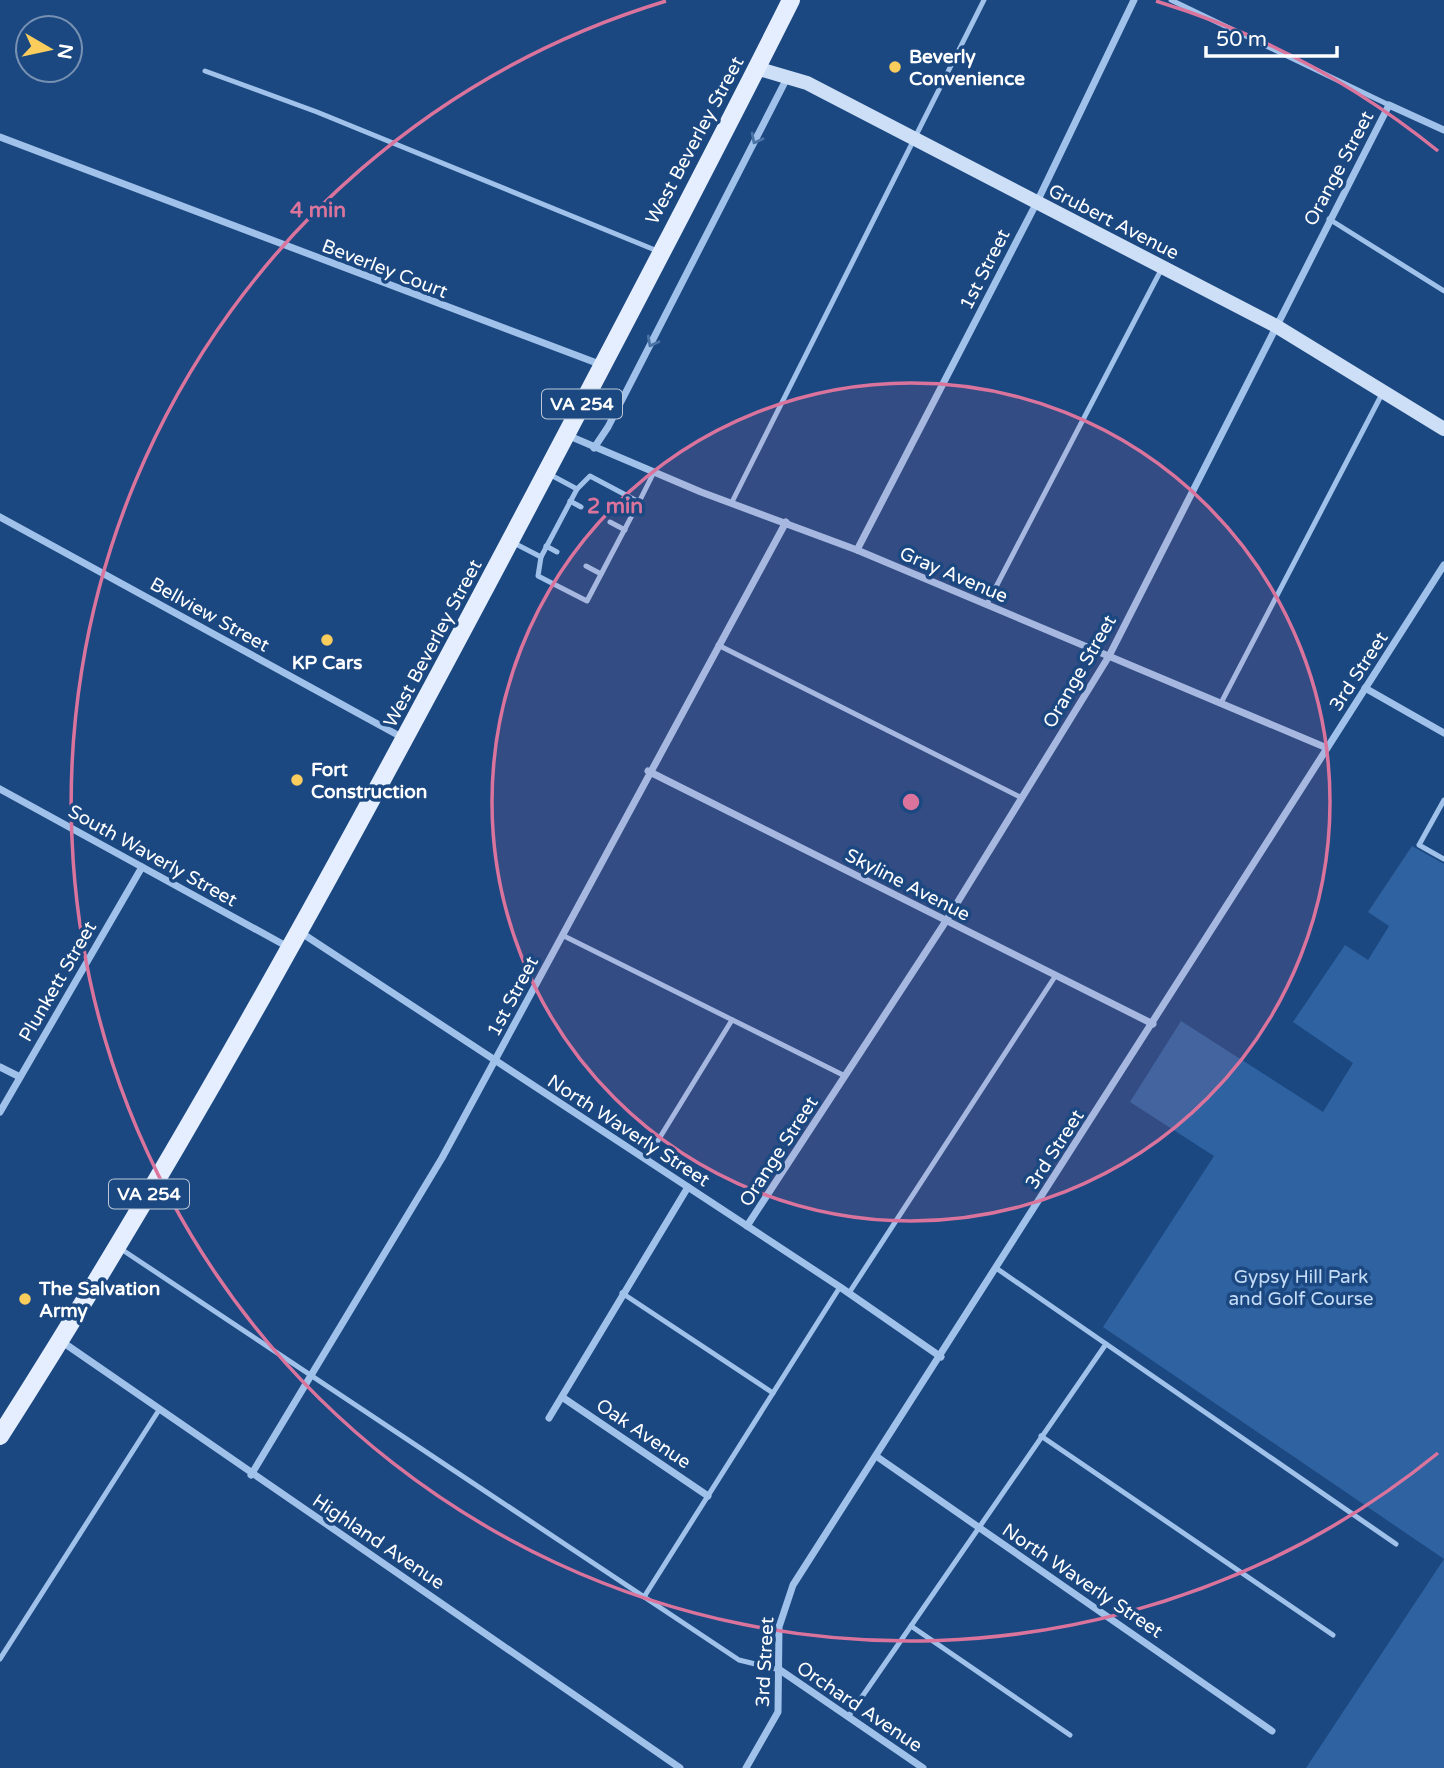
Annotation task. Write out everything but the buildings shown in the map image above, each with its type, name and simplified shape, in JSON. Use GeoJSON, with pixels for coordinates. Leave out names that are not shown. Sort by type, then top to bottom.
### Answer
{"type":"FeatureCollection","features":[{"type":"Feature","properties":{"kind":"main road","name":"West Beverley Street"},"geometry":{"type":"LineString","coordinates":[[0,1436],[206,1100],[300,931],[603,365],[791,0]]}},
{"type":"Feature","properties":{"kind":"street","name":"1st Street"},"geometry":{"type":"LineString","coordinates":[[857,550],[1037,202],[1134,0]]}},
{"type":"Feature","properties":{"kind":"street","name":"Grubert Avenue"},"geometry":{"type":"LineString","coordinates":[[756,68],[807,83],[1276,326],[1444,429]]}},
{"type":"Feature","properties":{"kind":"street"},"geometry":{"type":"LineString","coordinates":[[594,447],[620,404],[787,78]]}},
{"type":"Feature","properties":{"kind":"street"},"geometry":{"type":"LineString","coordinates":[[1389,105],[1444,130]]}},
{"type":"Feature","properties":{"kind":"street","name":"Orange Street"},"geometry":{"type":"LineString","coordinates":[[747,1226],[946,921],[1109,656],[1389,105]]}},
{"type":"Feature","properties":{"kind":"street","name":"Beverley Court"},"geometry":{"type":"LineString","coordinates":[[0,137],[603,365]]}},
{"type":"Feature","properties":{"kind":"street","name":"Gray Avenue"},"geometry":{"type":"LineString","coordinates":[[566,435],[857,550],[1327,748]]}},
{"type":"Feature","properties":{"kind":"street","name":"Bellview Street"},"geometry":{"type":"LineString","coordinates":[[0,517],[405,739]]}},
{"type":"Feature","properties":{"kind":"street","name":"1st Street"},"geometry":{"type":"LineString","coordinates":[[251,1475],[313,1377],[495,1062],[649,771],[786,522]]}},
{"type":"Feature","properties":{"kind":"street","name":"3rd Street"},"geometry":{"type":"LineString","coordinates":[[746,1768],[776,1718],[781,1698],[779,1627],[788,1593],[1444,565]]}},
{"type":"Feature","properties":{"kind":"street"},"geometry":{"type":"LineString","coordinates":[[1365,688],[1444,733]]}},
{"type":"Feature","properties":{"kind":"street","name":"Skyline Avenue"},"geometry":{"type":"LineString","coordinates":[[649,771],[1153,1024]]}},
{"type":"Feature","properties":{"kind":"street","name":"South Waverly Street"},"geometry":{"type":"LineString","coordinates":[[0,789],[290,948]]}},
{"type":"Feature","properties":{"kind":"street","name":"Plunkett Street"},"geometry":{"type":"LineString","coordinates":[[0,1112],[142,867]]}},
{"type":"Feature","properties":{"kind":"street","name":"North Waverly Street"},"geometry":{"type":"LineString","coordinates":[[300,931],[840,1287],[940,1357]]}},
{"type":"Feature","properties":{"kind":"street"},"geometry":{"type":"LineString","coordinates":[[0,1068],[20,1077]]}},
{"type":"Feature","properties":{"kind":"street"},"geometry":{"type":"LineString","coordinates":[[549,1418],[688,1187]]}},
{"type":"Feature","properties":{"kind":"street","name":"Highland Avenue"},"geometry":{"type":"LineString","coordinates":[[60,1341],[680,1768]]}},
{"type":"Feature","properties":{"kind":"street","name":"Oak Avenue"},"geometry":{"type":"LineString","coordinates":[[562,1396],[708,1496]]}},
{"type":"Feature","properties":{"kind":"street","name":"North Waverly Street"},"geometry":{"type":"LineString","coordinates":[[876,1456],[1272,1731]]}},
{"type":"Feature","properties":{"kind":"street","name":"Orchard Avenue"},"geometry":{"type":"LineString","coordinates":[[780,1670],[923,1768]]}},
{"type":"Feature","properties":{"kind":"lane"},"geometry":{"type":"LineString","coordinates":[[732,502],[984,0]]}},
{"type":"Feature","properties":{"kind":"lane"},"geometry":{"type":"LineString","coordinates":[[1171,0],[1389,105]]}},
{"type":"Feature","properties":{"kind":"lane"},"geometry":{"type":"LineString","coordinates":[[205,71],[317,112],[660,252]]}},
{"type":"Feature","properties":{"kind":"lane"},"geometry":{"type":"LineString","coordinates":[[1329,219],[1444,291]]}},
{"type":"Feature","properties":{"kind":"lane"},"geometry":{"type":"LineString","coordinates":[[987,604],[1162,267]]}},
{"type":"Feature","properties":{"kind":"lane"},"geometry":{"type":"LineString","coordinates":[[1221,703],[1382,392]]}},
{"type":"Feature","properties":{"kind":"lane"},"geometry":{"type":"LineString","coordinates":[[639,502],[590,476],[577,489],[546,546],[538,576],[587,601],[625,530],[639,502],[654,472]]}},
{"type":"Feature","properties":{"kind":"lane"},"geometry":{"type":"LineString","coordinates":[[546,473],[577,489]]}},
{"type":"Feature","properties":{"kind":"lane"},"geometry":{"type":"LineString","coordinates":[[570,501],[581,506]]}},
{"type":"Feature","properties":{"kind":"lane"},"geometry":{"type":"LineString","coordinates":[[610,522],[625,530]]}},
{"type":"Feature","properties":{"kind":"lane"},"geometry":{"type":"LineString","coordinates":[[510,541],[541,557]]}},
{"type":"Feature","properties":{"kind":"lane"},"geometry":{"type":"LineString","coordinates":[[546,546],[557,552]]}},
{"type":"Feature","properties":{"kind":"lane"},"geometry":{"type":"LineString","coordinates":[[586,566],[601,574]]}},
{"type":"Feature","properties":{"kind":"lane"},"geometry":{"type":"LineString","coordinates":[[718,645],[1022,798]]}},
{"type":"Feature","properties":{"kind":"lane"},"geometry":{"type":"LineString","coordinates":[[1444,800],[1419,845],[1444,859]]}},
{"type":"Feature","properties":{"kind":"lane"},"geometry":{"type":"LineString","coordinates":[[562,935],[845,1076]]}},
{"type":"Feature","properties":{"kind":"lane"},"geometry":{"type":"LineString","coordinates":[[849,1293],[1056,975]]}},
{"type":"Feature","properties":{"kind":"lane"},"geometry":{"type":"LineString","coordinates":[[646,1160],[732,1020]]}},
{"type":"Feature","properties":{"kind":"lane"},"geometry":{"type":"LineString","coordinates":[[117,1247],[739,1660],[780,1670]]}},
{"type":"Feature","properties":{"kind":"lane"},"geometry":{"type":"LineString","coordinates":[[996,1268],[1396,1544]]}},
{"type":"Feature","properties":{"kind":"lane"},"geometry":{"type":"LineString","coordinates":[[644,1597],[840,1287]]}},
{"type":"Feature","properties":{"kind":"lane"},"geometry":{"type":"LineString","coordinates":[[622,1293],[773,1393]]}},
{"type":"Feature","properties":{"kind":"lane"},"geometry":{"type":"LineString","coordinates":[[848,1717],[1106,1344]]}},
{"type":"Feature","properties":{"kind":"lane"},"geometry":{"type":"LineString","coordinates":[[0,1659],[159,1410]]}},
{"type":"Feature","properties":{"kind":"lane"},"geometry":{"type":"LineString","coordinates":[[1041,1436],[1334,1635]]}},
{"type":"Feature","properties":{"kind":"lane"},"geometry":{"type":"LineString","coordinates":[[911,1626],[1070,1735]]}},
{"type":"Feature","properties":{"kind":"green space","name":"Gypsy Hill Park and Golf Course"},"geometry":{"type":"Polygon","coordinates":[[[1412,846],[1444,864],[1444,1559],[1103,1327],[1214,1156],[1130,1102],[1181,1021],[1323,1112],[1353,1063],[1293,1022],[1345,945],[1368,960],[1389,926],[1368,912],[1412,846]]]}},
{"type":"Feature","properties":{"kind":"green space"},"geometry":{"type":"Polygon","coordinates":[[[1444,1559],[1444,1768],[1306,1768],[1444,1559]]]}},
{"type":"Feature","properties":{"kind":"place","name":"Beverly Convenience"},"geometry":{"type":"Point","coordinates":[895,67]}},
{"type":"Feature","properties":{"kind":"place","name":"KP Cars"},"geometry":{"type":"Point","coordinates":[327,640]}},
{"type":"Feature","properties":{"kind":"place","name":"Fort Construction"},"geometry":{"type":"Point","coordinates":[297,780]}},
{"type":"Feature","properties":{"kind":"place","name":"The Salvation Army"},"geometry":{"type":"Point","coordinates":[25,1299]}}]}
